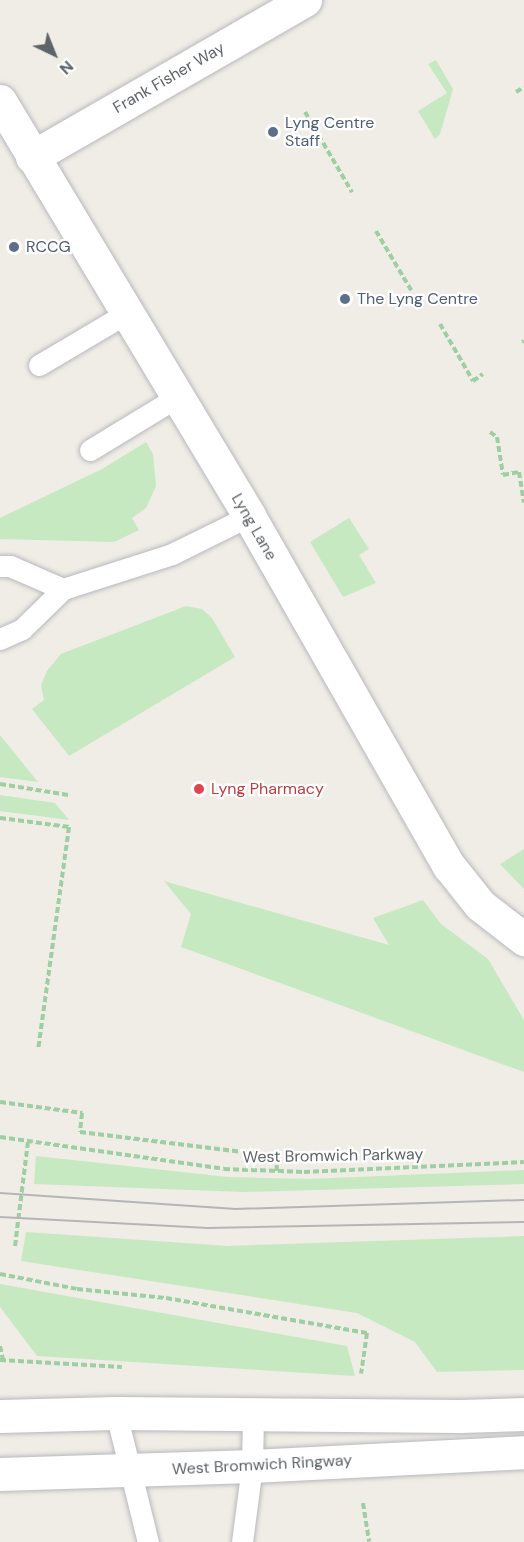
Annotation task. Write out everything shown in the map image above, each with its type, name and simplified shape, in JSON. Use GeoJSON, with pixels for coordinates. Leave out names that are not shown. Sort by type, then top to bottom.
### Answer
{"type":"FeatureCollection","features":[{"type":"Feature","properties":{"kind":"street","name":"Frank Fisher Way"},"geometry":{"type":"LineString","coordinates":[[33,157],[305,0]]}},
{"type":"Feature","properties":{"kind":"street","name":"Lyng Lane"},"geometry":{"type":"LineString","coordinates":[[0,101],[249,516],[449,866],[480,905],[524,939]]}},
{"type":"Feature","properties":{"kind":"street"},"geometry":{"type":"LineString","coordinates":[[0,1416],[116,1413],[524,1414]]}},
{"type":"Feature","properties":{"kind":"street","name":"West Bromwich Ringway"},"geometry":{"type":"LineString","coordinates":[[0,1474],[252,1466],[524,1452]]}},
{"type":"Feature","properties":{"kind":"lane"},"geometry":{"type":"LineString","coordinates":[[39,365],[127,313]]}},
{"type":"Feature","properties":{"kind":"lane"},"geometry":{"type":"LineString","coordinates":[[90,450],[177,397]]}},
{"type":"Feature","properties":{"kind":"lane"},"geometry":{"type":"LineString","coordinates":[[0,639],[22,629],[63,589],[171,554],[249,516]]}},
{"type":"Feature","properties":{"kind":"lane"},"geometry":{"type":"LineString","coordinates":[[0,566],[10,566],[63,589]]}},
{"type":"Feature","properties":{"kind":"lane"},"geometry":{"type":"LineString","coordinates":[[116,1413],[148,1542]]}},
{"type":"Feature","properties":{"kind":"lane"},"geometry":{"type":"LineString","coordinates":[[242,1542],[252,1466],[253,1415]]}},
{"type":"Feature","properties":{"kind":"path"},"geometry":{"type":"LineString","coordinates":[[516,92],[524,87]]}},
{"type":"Feature","properties":{"kind":"path"},"geometry":{"type":"LineString","coordinates":[[305,112],[352,192]]}},
{"type":"Feature","properties":{"kind":"path"},"geometry":{"type":"LineString","coordinates":[[376,231],[411,290]]}},
{"type":"Feature","properties":{"kind":"path"},"geometry":{"type":"LineString","coordinates":[[440,324],[473,381],[483,374]]}},
{"type":"Feature","properties":{"kind":"path"},"geometry":{"type":"LineString","coordinates":[[490,432],[497,437],[503,475],[519,472],[524,503]]}},
{"type":"Feature","properties":{"kind":"path"},"geometry":{"type":"LineString","coordinates":[[0,784],[68,795]]}},
{"type":"Feature","properties":{"kind":"path"},"geometry":{"type":"LineString","coordinates":[[0,818],[69,827],[38,1050]]}},
{"type":"Feature","properties":{"kind":"path"},"geometry":{"type":"LineString","coordinates":[[0,1102],[82,1113],[80,1132],[276,1156],[277,1172]]}},
{"type":"Feature","properties":{"kind":"path","name":"West Bromwich Parkway"},"geometry":{"type":"LineString","coordinates":[[0,1137],[224,1169],[277,1172],[524,1162]]}},
{"type":"Feature","properties":{"kind":"path"},"geometry":{"type":"LineString","coordinates":[[15,1246],[28,1141]]}},
{"type":"Feature","properties":{"kind":"path"},"geometry":{"type":"LineString","coordinates":[[0,1274],[77,1289],[166,1298],[367,1334],[360,1378]]}},
{"type":"Feature","properties":{"kind":"path"},"geometry":{"type":"LineString","coordinates":[[0,1346],[3,1360]]}},
{"type":"Feature","properties":{"kind":"path"},"geometry":{"type":"LineString","coordinates":[[362,1496],[369,1542]]}},
{"type":"Feature","properties":{"kind":"green space"},"geometry":{"type":"Polygon","coordinates":[[[436,60],[453,89],[440,134],[435,139],[418,111],[447,93],[428,64],[436,60]]]}},
{"type":"Feature","properties":{"kind":"green space"},"geometry":{"type":"Polygon","coordinates":[[[146,442],[153,454],[156,486],[146,508],[132,518],[139,530],[114,542],[0,539],[0,518],[102,469],[146,442]]]}},
{"type":"Feature","properties":{"kind":"green space"},"geometry":{"type":"Polygon","coordinates":[[[349,518],[369,549],[359,555],[376,583],[343,597],[310,542],[349,518]]]}},
{"type":"Feature","properties":{"kind":"green space"},"geometry":{"type":"Polygon","coordinates":[[[186,606],[202,609],[212,618],[235,657],[69,756],[32,709],[44,700],[41,685],[47,671],[61,654],[186,606]]]}},
{"type":"Feature","properties":{"kind":"green space"},"geometry":{"type":"Polygon","coordinates":[[[0,735],[38,782],[0,777],[0,735]]]}},
{"type":"Feature","properties":{"kind":"green space"},"geometry":{"type":"Polygon","coordinates":[[[0,795],[55,803],[69,820],[0,811],[0,795]]]}},
{"type":"Feature","properties":{"kind":"green space"},"geometry":{"type":"Polygon","coordinates":[[[524,849],[524,889],[500,864],[524,849]]]}},
{"type":"Feature","properties":{"kind":"green space"},"geometry":{"type":"Polygon","coordinates":[[[164,881],[389,945],[373,918],[423,900],[441,924],[488,959],[524,1020],[524,1072],[181,947],[191,914],[164,881]]]}},
{"type":"Feature","properties":{"kind":"green space"},"geometry":{"type":"Polygon","coordinates":[[[36,1156],[228,1177],[310,1179],[524,1170],[524,1184],[243,1192],[34,1184],[36,1156]]]}},
{"type":"Feature","properties":{"kind":"green space"},"geometry":{"type":"Polygon","coordinates":[[[26,1232],[228,1246],[524,1236],[524,1370],[437,1372],[415,1342],[357,1313],[21,1261],[26,1232]]]}},
{"type":"Feature","properties":{"kind":"green space"},"geometry":{"type":"Polygon","coordinates":[[[0,1284],[347,1346],[355,1376],[37,1356],[0,1307],[0,1284]]]}},
{"type":"Feature","properties":{"kind":"tram line"},"geometry":{"type":"LineString","coordinates":[[0,1193],[235,1209],[524,1200]]}},
{"type":"Feature","properties":{"kind":"tram line"},"geometry":{"type":"LineString","coordinates":[[0,1217],[208,1228],[524,1222]]}},
{"type":"Feature","properties":{"kind":"place","name":"Lyng Centre Staff"},"geometry":{"type":"Point","coordinates":[273,132]}},
{"type":"Feature","properties":{"kind":"place","name":"RCCG"},"geometry":{"type":"Point","coordinates":[14,247]}},
{"type":"Feature","properties":{"kind":"place","name":"The Lyng Centre"},"geometry":{"type":"Point","coordinates":[345,299]}},
{"type":"Feature","properties":{"kind":"place","name":"Lyng Pharmacy"},"geometry":{"type":"Point","coordinates":[199,789]}}]}
